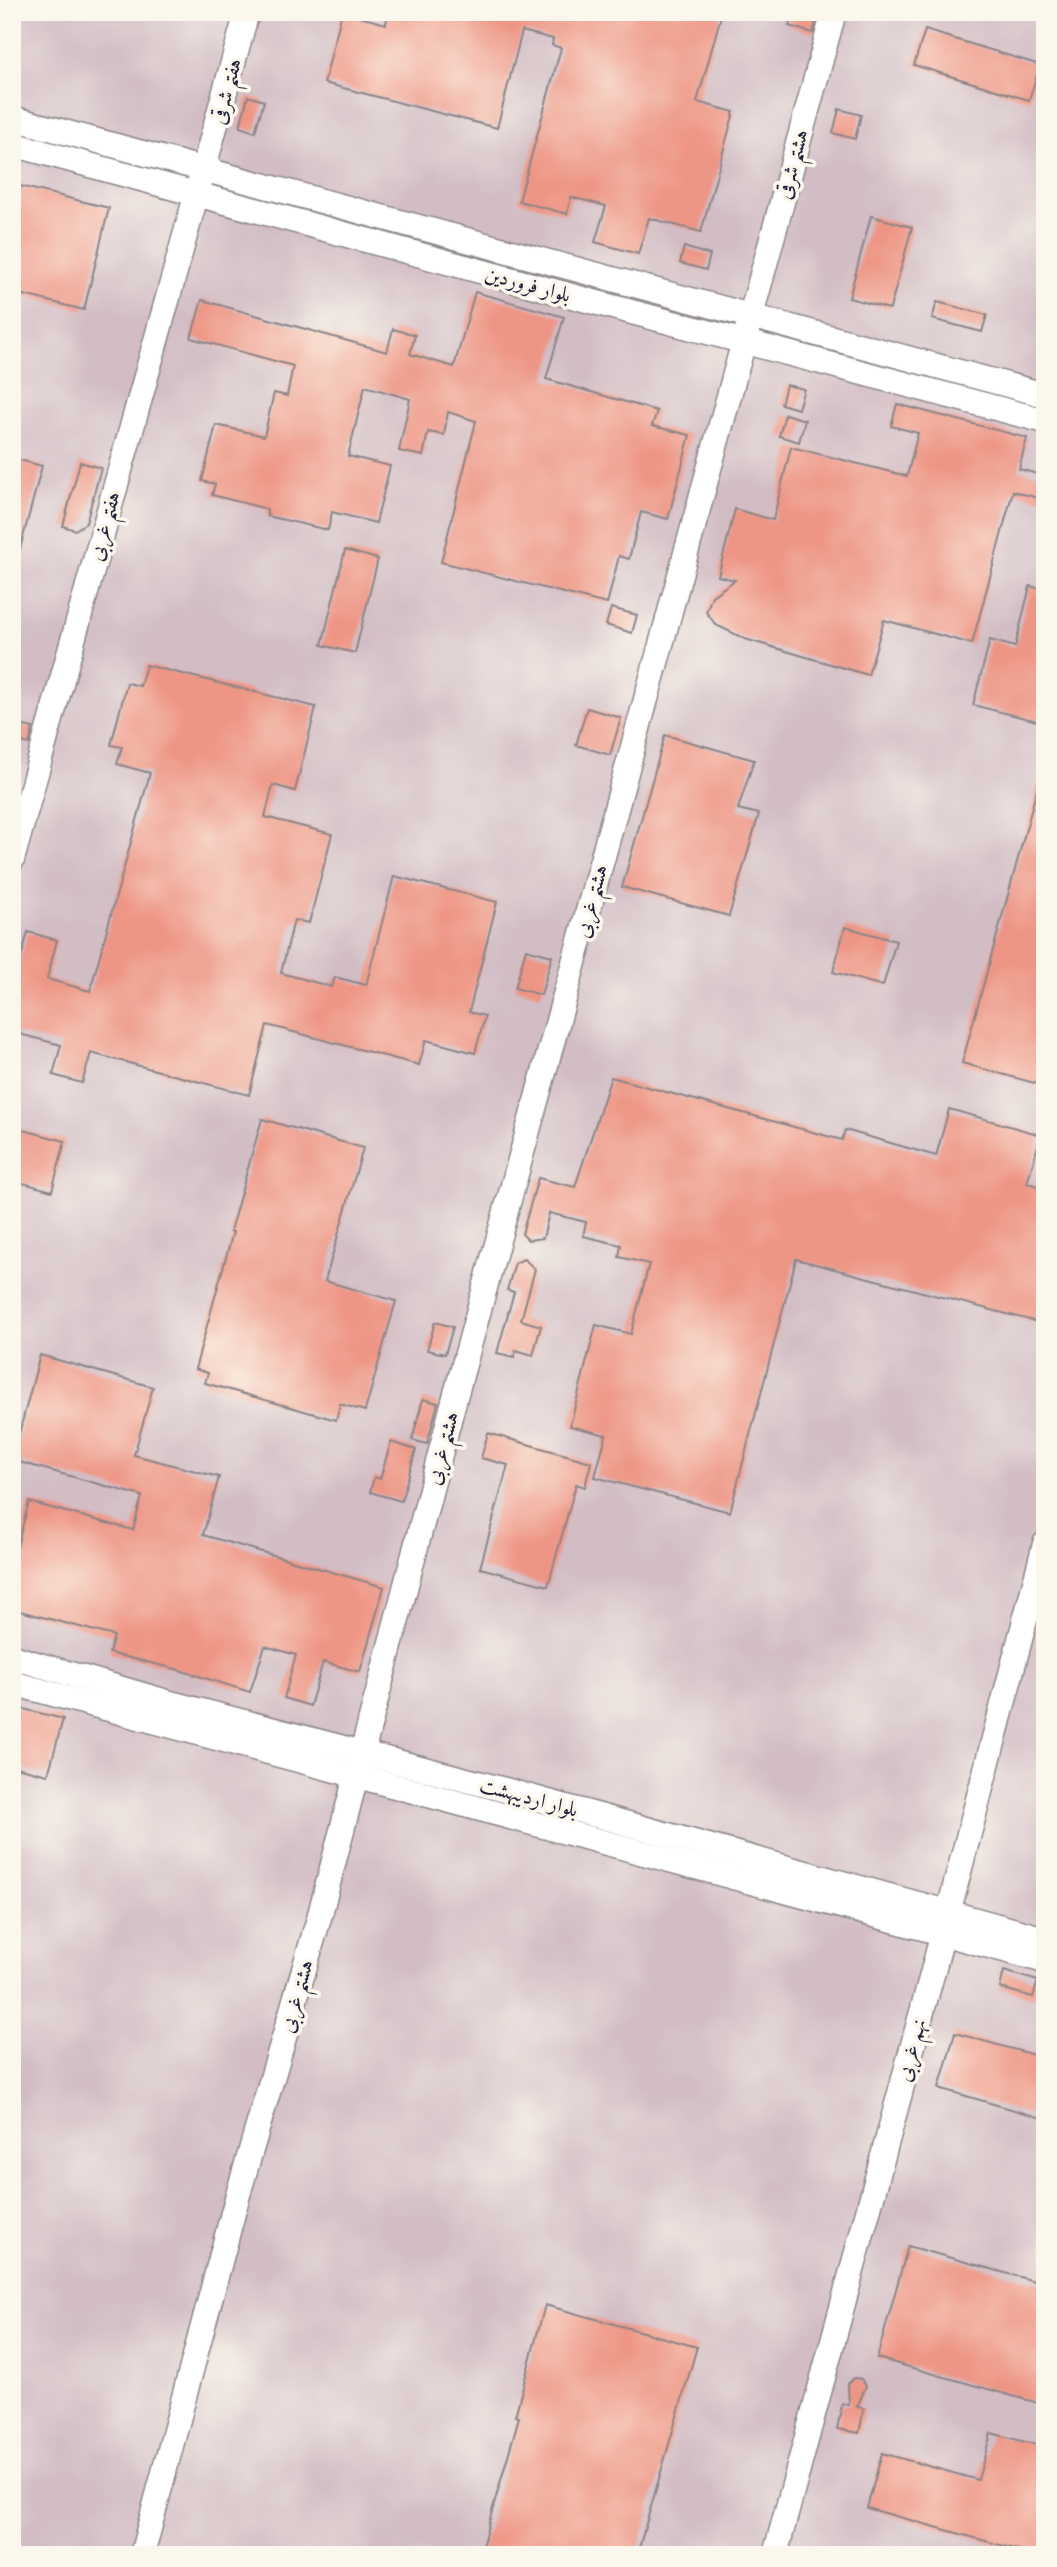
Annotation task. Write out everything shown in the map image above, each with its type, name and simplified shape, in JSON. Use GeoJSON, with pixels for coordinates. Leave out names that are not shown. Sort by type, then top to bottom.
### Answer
{"type":"FeatureCollection","features":[{"type":"Feature","properties":{"kind":"street","name":"هفتم شرقی"},"geometry":{"type":"LineString","coordinates":[[195,193],[204,170],[247,12]]}},
{"type":"Feature","properties":{"kind":"street","name":"هشتم شرقی"},"geometry":{"type":"LineString","coordinates":[[745,342],[834,12]]}},
{"type":"Feature","properties":{"kind":"street","name":"بلوار فروردین"},"geometry":{"type":"LineString","coordinates":[[12,118],[1045,395]]}},
{"type":"Feature","properties":{"kind":"street","name":"بلوار فروردین"},"geometry":{"type":"LineString","coordinates":[[12,144],[1045,421]]}},
{"type":"Feature","properties":{"kind":"street","name":"هفتم غربی"},"geometry":{"type":"LineString","coordinates":[[12,859],[195,193]]}},
{"type":"Feature","properties":{"kind":"street","name":"هشتم غربی"},"geometry":{"type":"LineString","coordinates":[[142,2555],[237,2198],[318,1918],[599,871],[745,342]]}},
{"type":"Feature","properties":{"kind":"street","name":"نهم غربی"},"geometry":{"type":"LineString","coordinates":[[775,2555],[946,1923],[1045,1544]]}},
{"type":"Feature","properties":{"kind":"street","name":"بلوار اردیبهشت"},"geometry":{"type":"LineString","coordinates":[[12,1657],[167,1702],[358,1763]]}},
{"type":"Feature","properties":{"kind":"street","name":"بلوار اردیبهشت"},"geometry":{"type":"LineString","coordinates":[[12,1683],[358,1763],[946,1923],[1045,1961]]}},
{"type":"Feature","properties":{"kind":"street","name":"بلوار اردیبهشت"},"geometry":{"type":"LineString","coordinates":[[946,1923],[1045,1939]]}},
{"type":"Feature","properties":{"kind":"shaded area"},"geometry":{"type":"Polygon","coordinates":[[[12,12],[1045,12],[1045,2555],[12,2555],[12,12]]]}},
{"type":"Feature","properties":{"kind":"building"},"geometry":{"type":"Polygon","coordinates":[[[342,12],[386,24],[388,12],[722,12],[697,102],[734,112],[701,232],[649,218],[638,254],[595,242],[606,206],[571,197],[567,214],[519,201],[561,48],[552,45],[553,39],[522,31],[497,128],[324,83],[342,12]]]}},
{"type":"Feature","properties":{"kind":"building"},"geometry":{"type":"Polygon","coordinates":[[[793,12],[819,12],[813,33],[789,26],[793,12]]]}},
{"type":"Feature","properties":{"kind":"building"},"geometry":{"type":"Polygon","coordinates":[[[925,30],[1040,65],[1029,100],[914,65],[925,30]]]}},
{"type":"Feature","properties":{"kind":"building"},"geometry":{"type":"Polygon","coordinates":[[[248,96],[264,101],[255,132],[240,127],[248,96]]]}},
{"type":"Feature","properties":{"kind":"building"},"geometry":{"type":"Polygon","coordinates":[[[839,109],[861,115],[855,139],[833,133],[839,109]]]}},
{"type":"Feature","properties":{"kind":"building"},"geometry":{"type":"Polygon","coordinates":[[[12,184],[109,208],[84,310],[12,292],[12,184]]]}},
{"type":"Feature","properties":{"kind":"building"},"geometry":{"type":"Polygon","coordinates":[[[871,216],[912,227],[890,309],[849,298],[871,216]]]}},
{"type":"Feature","properties":{"kind":"building"},"geometry":{"type":"Polygon","coordinates":[[[684,247],[710,255],[706,270],[680,263],[684,247]]]}},
{"type":"Feature","properties":{"kind":"building"},"geometry":{"type":"Polygon","coordinates":[[[475,292],[564,317],[546,379],[657,411],[652,426],[690,435],[668,519],[641,512],[629,559],[619,556],[607,604],[441,562],[476,421],[448,412],[444,435],[428,432],[423,456],[399,451],[410,399],[365,386],[348,456],[390,466],[376,523],[332,512],[328,530],[267,516],[267,509],[212,495],[215,484],[202,481],[216,425],[264,436],[274,393],[287,396],[293,366],[191,338],[202,300],[387,352],[393,329],[415,335],[410,354],[454,367],[475,292]]]}},
{"type":"Feature","properties":{"kind":"building"},"geometry":{"type":"Polygon","coordinates":[[[937,302],[987,315],[982,332],[932,319],[937,302]]]}},
{"type":"Feature","properties":{"kind":"building"},"geometry":{"type":"Polygon","coordinates":[[[786,385],[804,389],[798,409],[781,404],[786,385]]]}},
{"type":"Feature","properties":{"kind":"building"},"geometry":{"type":"Polygon","coordinates":[[[897,404],[1027,438],[1019,469],[1045,476],[1045,500],[1013,491],[972,644],[884,620],[868,675],[745,639],[716,625],[706,612],[712,596],[735,580],[718,576],[735,509],[773,520],[791,447],[907,476],[918,433],[891,426],[897,404]]]}},
{"type":"Feature","properties":{"kind":"building"},"geometry":{"type":"Polygon","coordinates":[[[785,414],[805,420],[799,442],[779,436],[785,414]]]}},
{"type":"Feature","properties":{"kind":"building"},"geometry":{"type":"Polygon","coordinates":[[[12,458],[42,466],[17,560],[12,559],[12,458]]]}},
{"type":"Feature","properties":{"kind":"building"},"geometry":{"type":"Polygon","coordinates":[[[80,462],[101,468],[86,523],[75,530],[63,526],[80,462]]]}},
{"type":"Feature","properties":{"kind":"building"},"geometry":{"type":"Polygon","coordinates":[[[345,550],[378,559],[355,653],[322,645],[345,550]]]}},
{"type":"Feature","properties":{"kind":"building"},"geometry":{"type":"Polygon","coordinates":[[[1030,586],[1045,590],[1045,723],[973,705],[990,640],[1015,647],[1030,586]]]}},
{"type":"Feature","properties":{"kind":"building"},"geometry":{"type":"Polygon","coordinates":[[[611,608],[637,615],[632,633],[606,625],[611,608]]]}},
{"type":"Feature","properties":{"kind":"building"},"geometry":{"type":"Polygon","coordinates":[[[146,665],[316,707],[295,791],[273,785],[265,817],[332,834],[309,923],[294,920],[281,973],[332,987],[335,977],[366,985],[394,876],[497,902],[469,1012],[485,1016],[475,1053],[426,1040],[419,1065],[267,1025],[249,1095],[91,1053],[82,1083],[53,1075],[61,1045],[12,1032],[12,991],[28,932],[57,940],[47,979],[90,991],[150,773],[117,764],[122,747],[111,745],[127,683],[140,686],[146,665]]]}},
{"type":"Feature","properties":{"kind":"building"},"geometry":{"type":"Polygon","coordinates":[[[587,708],[621,718],[610,755],[576,745],[587,708]]]}},
{"type":"Feature","properties":{"kind":"building"},"geometry":{"type":"Polygon","coordinates":[[[12,723],[33,728],[29,744],[12,739],[12,723]]]}},
{"type":"Feature","properties":{"kind":"building"},"geometry":{"type":"Polygon","coordinates":[[[665,735],[754,760],[738,809],[759,814],[729,916],[622,887],[665,735]]]}},
{"type":"Feature","properties":{"kind":"building"},"geometry":{"type":"Polygon","coordinates":[[[1040,778],[1045,778],[1045,1086],[962,1063],[1040,778]]]}},
{"type":"Feature","properties":{"kind":"building"},"geometry":{"type":"Polygon","coordinates":[[[845,927],[896,941],[883,986],[833,972],[845,927]]]}},
{"type":"Feature","properties":{"kind":"building"},"geometry":{"type":"Polygon","coordinates":[[[526,949],[552,956],[541,995],[515,988],[526,949]]]}},
{"type":"Feature","properties":{"kind":"building"},"geometry":{"type":"Polygon","coordinates":[[[611,1077],[842,1140],[845,1130],[936,1156],[949,1109],[1041,1135],[1027,1183],[1045,1188],[1045,1324],[796,1259],[730,1512],[595,1477],[606,1435],[570,1426],[596,1325],[631,1334],[649,1264],[619,1257],[621,1245],[583,1236],[586,1222],[549,1213],[543,1238],[528,1240],[522,1234],[538,1178],[575,1187],[611,1077]]]}},
{"type":"Feature","properties":{"kind":"building"},"geometry":{"type":"Polygon","coordinates":[[[262,1119],[363,1148],[325,1281],[396,1301],[365,1411],[340,1404],[336,1420],[205,1383],[208,1373],[195,1369],[262,1119]]]}},
{"type":"Feature","properties":{"kind":"building"},"geometry":{"type":"Polygon","coordinates":[[[12,1127],[65,1141],[52,1191],[12,1180],[12,1127]]]}},
{"type":"Feature","properties":{"kind":"building"},"geometry":{"type":"Polygon","coordinates":[[[524,1259],[535,1269],[521,1320],[541,1326],[533,1355],[516,1350],[514,1357],[497,1353],[514,1292],[507,1290],[515,1263],[524,1259]]]}},
{"type":"Feature","properties":{"kind":"building"},"geometry":{"type":"Polygon","coordinates":[[[435,1322],[453,1327],[445,1354],[427,1350],[435,1322]]]}},
{"type":"Feature","properties":{"kind":"building"},"geometry":{"type":"Polygon","coordinates":[[[40,1355],[153,1387],[134,1455],[219,1477],[203,1535],[384,1587],[360,1672],[323,1662],[310,1706],[284,1698],[296,1655],[265,1646],[250,1692],[176,1669],[109,1653],[114,1636],[12,1609],[12,1565],[29,1502],[133,1530],[142,1496],[12,1460],[40,1355]]]}},
{"type":"Feature","properties":{"kind":"building"},"geometry":{"type":"Polygon","coordinates":[[[423,1399],[438,1403],[427,1444],[412,1440],[423,1399]]]}},
{"type":"Feature","properties":{"kind":"building"},"geometry":{"type":"Polygon","coordinates":[[[488,1433],[591,1462],[585,1487],[576,1484],[548,1586],[480,1568],[508,1465],[481,1458],[488,1433]]]}},
{"type":"Feature","properties":{"kind":"building"},"geometry":{"type":"Polygon","coordinates":[[[391,1442],[416,1450],[401,1501],[370,1492],[374,1477],[380,1479],[391,1442]]]}},
{"type":"Feature","properties":{"kind":"building"},"geometry":{"type":"Polygon","coordinates":[[[12,1706],[63,1719],[48,1775],[12,1766],[12,1706]]]}},
{"type":"Feature","properties":{"kind":"building"},"geometry":{"type":"Polygon","coordinates":[[[1004,1971],[1038,1981],[1033,1997],[1000,1988],[1004,1971]]]}},
{"type":"Feature","properties":{"kind":"building"},"geometry":{"type":"Polygon","coordinates":[[[955,2033],[1045,2058],[1045,2119],[939,2088],[955,2033]]]}},
{"type":"Feature","properties":{"kind":"building"},"geometry":{"type":"Polygon","coordinates":[[[908,2246],[1045,2284],[1045,2405],[877,2358],[908,2246]]]}},
{"type":"Feature","properties":{"kind":"building"},"geometry":{"type":"Polygon","coordinates":[[[545,2305],[697,2347],[637,2555],[499,2555],[481,2550],[519,2417],[515,2416],[545,2305]]]}},
{"type":"Feature","properties":{"kind":"building"},"geometry":{"type":"Polygon","coordinates":[[[854,2378],[861,2379],[866,2386],[857,2407],[864,2408],[859,2433],[837,2429],[842,2404],[849,2405],[848,2384],[854,2378]]]}},
{"type":"Feature","properties":{"kind":"building"},"geometry":{"type":"Polygon","coordinates":[[[991,2433],[1045,2447],[1045,2555],[1036,2555],[867,2508],[882,2453],[978,2480],[991,2433]]]}}]}
